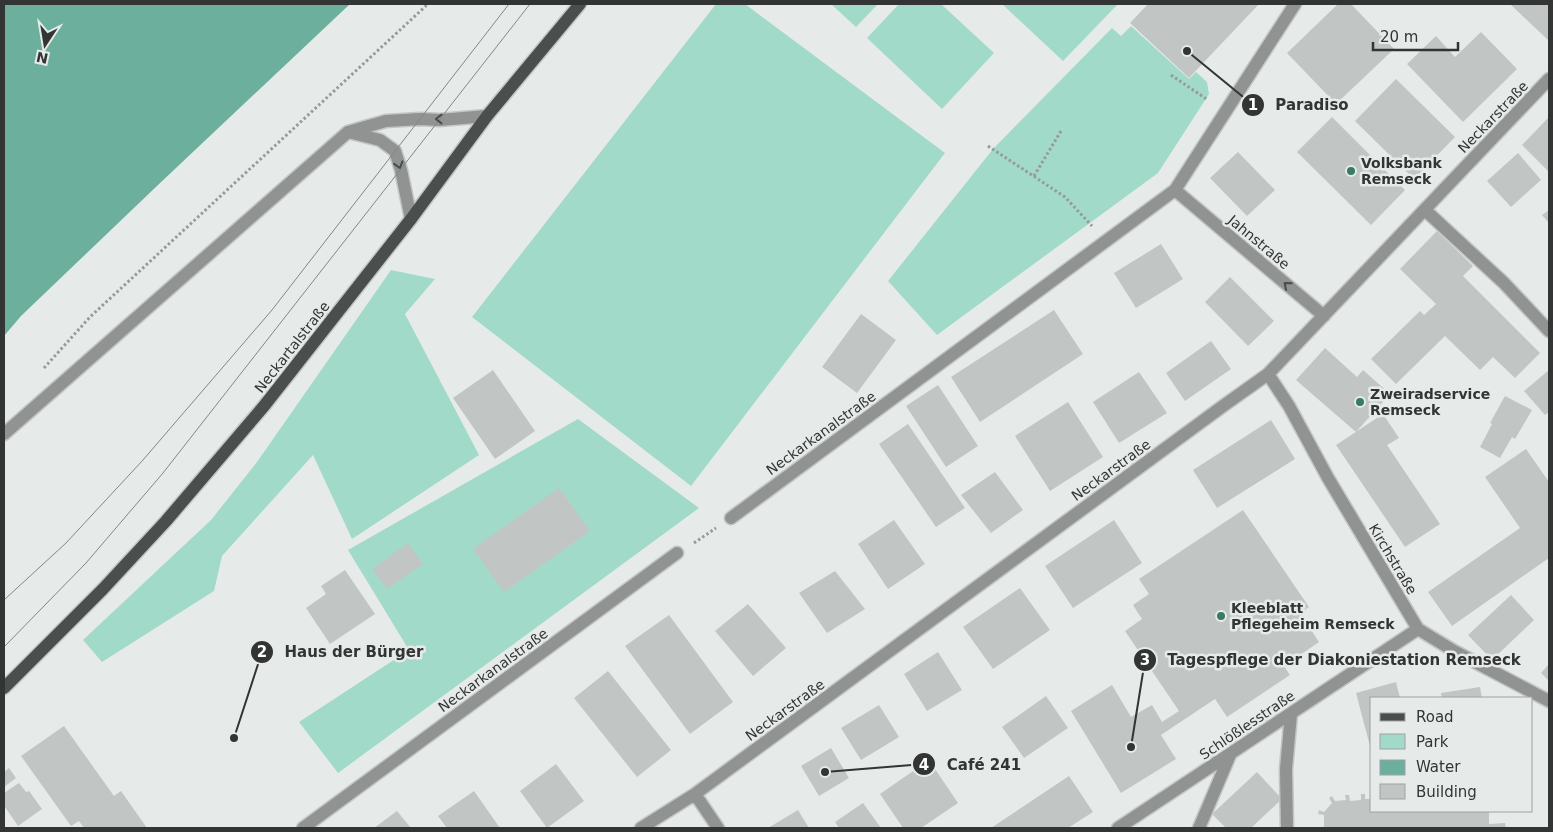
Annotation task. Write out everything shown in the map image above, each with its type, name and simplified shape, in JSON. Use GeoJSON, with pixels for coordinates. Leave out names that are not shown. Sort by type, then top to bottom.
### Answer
{"type":"FeatureCollection","features":[{"type":"Feature","properties":{"kind":"main road","name":"Neckartalstraße"},"geometry":{"type":"LineString","coordinates":[[4,688],[103,589],[166,521],[264,406],[411,219],[487,116],[580,4]]}},
{"type":"Feature","properties":{"kind":"street","name":"Neckarkanalstraße"},"geometry":{"type":"LineString","coordinates":[[731,518],[1175,190],[1295,4]]}},
{"type":"Feature","properties":{"kind":"street","name":"Neckarstraße"},"geometry":{"type":"LineString","coordinates":[[641,828],[695,794],[1268,374],[1549,80]]}},
{"type":"Feature","properties":{"kind":"street"},"geometry":{"type":"LineString","coordinates":[[4,434],[348,132],[386,121],[440,120],[487,116]]}},
{"type":"Feature","properties":{"kind":"street"},"geometry":{"type":"LineString","coordinates":[[348,132],[380,140],[394,151],[401,170],[411,219]]}},
{"type":"Feature","properties":{"kind":"street","name":"Jahnstraße"},"geometry":{"type":"LineString","coordinates":[[1175,190],[1324,316]]}},
{"type":"Feature","properties":{"kind":"street"},"geometry":{"type":"LineString","coordinates":[[1425,210],[1504,282],[1549,331]]}},
{"type":"Feature","properties":{"kind":"street","name":"Kirchstraße"},"geometry":{"type":"LineString","coordinates":[[1268,374],[1289,406],[1328,478],[1418,629],[1454,651],[1549,701]]}},
{"type":"Feature","properties":{"kind":"street","name":"Neckarkanalstraße"},"geometry":{"type":"LineString","coordinates":[[303,828],[677,554]]}},
{"type":"Feature","properties":{"kind":"street","name":"Schlößlesstraße"},"geometry":{"type":"LineString","coordinates":[[1118,828],[1418,629]]}},
{"type":"Feature","properties":{"kind":"street"},"geometry":{"type":"LineString","coordinates":[[1287,828],[1286,769],[1291,714]]}},
{"type":"Feature","properties":{"kind":"street"},"geometry":{"type":"LineString","coordinates":[[1199,828],[1230,755]]}},
{"type":"Feature","properties":{"kind":"street"},"geometry":{"type":"LineString","coordinates":[[695,794],[718,828]]}},
{"type":"Feature","properties":{"kind":"path"},"geometry":{"type":"LineString","coordinates":[[38,374],[90,317],[428,4]]}},
{"type":"Feature","properties":{"kind":"path"},"geometry":{"type":"LineString","coordinates":[[1170,75],[1226,112]]}},
{"type":"Feature","properties":{"kind":"path"},"geometry":{"type":"LineString","coordinates":[[1034,176],[1061,131]]}},
{"type":"Feature","properties":{"kind":"path"},"geometry":{"type":"LineString","coordinates":[[988,146],[1065,197],[1106,242]]}},
{"type":"Feature","properties":{"kind":"path"},"geometry":{"type":"LineString","coordinates":[[677,554],[731,518]]}},
{"type":"Feature","properties":{"kind":"green space"},"geometry":{"type":"Polygon","coordinates":[[[716,4],[745,4],[945,153],[691,486],[472,317],[716,4]]]}},
{"type":"Feature","properties":{"kind":"green space"},"geometry":{"type":"Polygon","coordinates":[[[831,4],[878,4],[856,27],[831,4]]]}},
{"type":"Feature","properties":{"kind":"green space"},"geometry":{"type":"Polygon","coordinates":[[[899,4],[941,4],[994,53],[942,109],[867,38],[899,4]]]}},
{"type":"Feature","properties":{"kind":"green space"},"geometry":{"type":"Polygon","coordinates":[[[1002,4],[1118,4],[1063,61],[1002,4]]]}},
{"type":"Feature","properties":{"kind":"green space"},"geometry":{"type":"Polygon","coordinates":[[[1131,26],[1189,79],[1196,72],[1207,82],[1209,94],[1158,173],[937,335],[888,281],[993,149],[1112,28],[1121,36],[1131,26]]]}},
{"type":"Feature","properties":{"kind":"green space"},"geometry":{"type":"Polygon","coordinates":[[[391,270],[435,279],[405,314],[479,455],[352,539],[313,455],[222,556],[214,591],[102,662],[83,640],[211,520],[257,462],[391,270]]]}},
{"type":"Feature","properties":{"kind":"green space"},"geometry":{"type":"Polygon","coordinates":[[[578,419],[699,508],[338,773],[299,722],[409,650],[348,550],[578,419]]]}},
{"type":"Feature","properties":{"kind":"water"},"geometry":{"type":"Polygon","coordinates":[[[4,4],[350,4],[21,316],[4,336],[4,4]]]}},
{"type":"Feature","properties":{"kind":"building"},"geometry":{"type":"Polygon","coordinates":[[[1148,4],[1259,4],[1189,78],[1130,23],[1148,4]]]}},
{"type":"Feature","properties":{"kind":"building"},"geometry":{"type":"Polygon","coordinates":[[[1338,4],[1351,4],[1394,49],[1336,104],[1287,53],[1338,4]]]}},
{"type":"Feature","properties":{"kind":"building"},"geometry":{"type":"Polygon","coordinates":[[[1510,4],[1549,4],[1549,41],[1510,4]]]}},
{"type":"Feature","properties":{"kind":"building"},"geometry":{"type":"Polygon","coordinates":[[[1481,32],[1517,69],[1463,122],[1407,64],[1436,36],[1455,57],[1481,32]]]}},
{"type":"Feature","properties":{"kind":"building"},"geometry":{"type":"Polygon","coordinates":[[[1396,79],[1455,137],[1414,179],[1355,121],[1396,79]]]}},
{"type":"Feature","properties":{"kind":"building","name":"Volksbank Remseck"},"geometry":{"type":"Polygon","coordinates":[[[1332,117],[1405,190],[1371,225],[1297,152],[1332,117]]]}},
{"type":"Feature","properties":{"kind":"building"},"geometry":{"type":"Polygon","coordinates":[[[1549,117],[1549,172],[1522,145],[1549,117]]]}},
{"type":"Feature","properties":{"kind":"building"},"geometry":{"type":"Polygon","coordinates":[[[1238,152],[1275,190],[1247,216],[1210,178],[1238,152]]]}},
{"type":"Feature","properties":{"kind":"building"},"geometry":{"type":"Polygon","coordinates":[[[1518,153],[1541,180],[1511,207],[1487,181],[1518,153]]]}},
{"type":"Feature","properties":{"kind":"building"},"geometry":{"type":"Polygon","coordinates":[[[1549,210],[1549,223],[1542,215],[1549,210]]]}},
{"type":"Feature","properties":{"kind":"building"},"geometry":{"type":"Polygon","coordinates":[[[1437,231],[1473,266],[1463,276],[1540,353],[1515,378],[1493,357],[1480,370],[1445,336],[1396,384],[1371,359],[1420,311],[1424,315],[1436,304],[1400,269],[1437,231]]]}},
{"type":"Feature","properties":{"kind":"building"},"geometry":{"type":"Polygon","coordinates":[[[1161,244],[1183,279],[1136,308],[1114,273],[1161,244]]]}},
{"type":"Feature","properties":{"kind":"building"},"geometry":{"type":"Polygon","coordinates":[[[1230,277],[1274,321],[1248,346],[1205,302],[1230,277]]]}},
{"type":"Feature","properties":{"kind":"building"},"geometry":{"type":"Polygon","coordinates":[[[1054,310],[1083,354],[980,422],[951,377],[1054,310]]]}},
{"type":"Feature","properties":{"kind":"building"},"geometry":{"type":"Polygon","coordinates":[[[861,314],[896,340],[857,393],[822,367],[861,314]]]}},
{"type":"Feature","properties":{"kind":"building"},"geometry":{"type":"Polygon","coordinates":[[[1211,341],[1231,369],[1185,401],[1166,373],[1211,341]]]}},
{"type":"Feature","properties":{"kind":"building"},"geometry":{"type":"Polygon","coordinates":[[[1325,348],[1357,377],[1363,370],[1390,394],[1356,432],[1296,380],[1325,348]]]}},
{"type":"Feature","properties":{"kind":"building"},"geometry":{"type":"Polygon","coordinates":[[[493,370],[535,431],[495,459],[453,398],[493,370]]]}},
{"type":"Feature","properties":{"kind":"building"},"geometry":{"type":"Polygon","coordinates":[[[1549,370],[1549,412],[1545,415],[1524,391],[1549,370]]]}},
{"type":"Feature","properties":{"kind":"building"},"geometry":{"type":"Polygon","coordinates":[[[1139,372],[1167,413],[1119,443],[1093,402],[1139,372]]]}},
{"type":"Feature","properties":{"kind":"building"},"geometry":{"type":"Polygon","coordinates":[[[938,385],[978,446],[946,467],[906,406],[938,385]]]}},
{"type":"Feature","properties":{"kind":"building"},"geometry":{"type":"Polygon","coordinates":[[[1505,396],[1532,410],[1515,439],[1512,437],[1500,458],[1480,447],[1492,424],[1490,423],[1505,396]]]}},
{"type":"Feature","properties":{"kind":"building"},"geometry":{"type":"Polygon","coordinates":[[[1068,402],[1103,457],[1050,491],[1015,436],[1068,402]]]}},
{"type":"Feature","properties":{"kind":"building"},"geometry":{"type":"Polygon","coordinates":[[[1383,414],[1399,438],[1387,445],[1440,524],[1405,547],[1336,445],[1383,414]]]}},
{"type":"Feature","properties":{"kind":"building"},"geometry":{"type":"Polygon","coordinates":[[[1271,420],[1295,459],[1217,508],[1193,470],[1271,420]]]}},
{"type":"Feature","properties":{"kind":"building"},"geometry":{"type":"Polygon","coordinates":[[[908,424],[965,508],[936,527],[879,444],[908,424]]]}},
{"type":"Feature","properties":{"kind":"building"},"geometry":{"type":"Polygon","coordinates":[[[1526,449],[1549,482],[1549,558],[1452,626],[1428,592],[1520,528],[1485,477],[1526,449]]]}},
{"type":"Feature","properties":{"kind":"building"},"geometry":{"type":"Polygon","coordinates":[[[995,472],[1023,510],[991,533],[961,495],[995,472]]]}},
{"type":"Feature","properties":{"kind":"building"},"geometry":{"type":"Polygon","coordinates":[[[559,488],[590,531],[504,592],[473,549],[559,488]]]}},
{"type":"Feature","properties":{"kind":"building","name":"Kleeblatt Pflegeheim Remseck"},"geometry":{"type":"Polygon","coordinates":[[[1243,510],[1309,607],[1300,613],[1319,642],[1284,666],[1290,675],[1227,717],[1215,699],[1161,735],[1176,759],[1121,793],[1071,711],[1112,685],[1131,717],[1152,705],[1162,722],[1179,711],[1125,631],[1142,619],[1133,605],[1149,594],[1139,579],[1243,510]]]}},
{"type":"Feature","properties":{"kind":"building"},"geometry":{"type":"Polygon","coordinates":[[[894,520],[925,564],[888,589],[858,544],[894,520]]]}},
{"type":"Feature","properties":{"kind":"building"},"geometry":{"type":"Polygon","coordinates":[[[1114,520],[1142,563],[1073,608],[1045,566],[1114,520]]]}},
{"type":"Feature","properties":{"kind":"building"},"geometry":{"type":"Polygon","coordinates":[[[408,543],[423,564],[387,589],[372,569],[408,543]]]}},
{"type":"Feature","properties":{"kind":"building"},"geometry":{"type":"Polygon","coordinates":[[[345,570],[375,614],[330,644],[306,608],[326,594],[321,586],[345,570]]]}},
{"type":"Feature","properties":{"kind":"building"},"geometry":{"type":"Polygon","coordinates":[[[835,571],[865,609],[827,633],[799,593],[835,571]]]}},
{"type":"Feature","properties":{"kind":"building"},"geometry":{"type":"Polygon","coordinates":[[[1020,588],[1050,630],[993,669],[963,627],[1020,588]]]}},
{"type":"Feature","properties":{"kind":"building"},"geometry":{"type":"Polygon","coordinates":[[[1511,595],[1534,620],[1492,660],[1468,635],[1511,595]]]}},
{"type":"Feature","properties":{"kind":"building"},"geometry":{"type":"Polygon","coordinates":[[[748,604],[786,648],[753,676],[715,631],[748,604]]]}},
{"type":"Feature","properties":{"kind":"building"},"geometry":{"type":"Polygon","coordinates":[[[669,615],[733,702],[690,734],[625,646],[669,615]]]}},
{"type":"Feature","properties":{"kind":"building"},"geometry":{"type":"Polygon","coordinates":[[[938,652],[962,690],[927,711],[904,674],[938,652]]]}},
{"type":"Feature","properties":{"kind":"building"},"geometry":{"type":"Polygon","coordinates":[[[1549,664],[1549,681],[1541,673],[1549,664]]]}},
{"type":"Feature","properties":{"kind":"building"},"geometry":{"type":"Polygon","coordinates":[[[608,671],[671,750],[637,777],[574,698],[608,671]]]}},
{"type":"Feature","properties":{"kind":"building"},"geometry":{"type":"Polygon","coordinates":[[[1396,682],[1400,697],[1370,697],[1370,746],[1356,693],[1396,682]]]}},
{"type":"Feature","properties":{"kind":"building"},"geometry":{"type":"Polygon","coordinates":[[[1480,687],[1482,697],[1442,697],[1441,693],[1480,687]]]}},
{"type":"Feature","properties":{"kind":"building"},"geometry":{"type":"Polygon","coordinates":[[[1046,696],[1068,728],[1024,758],[1002,727],[1046,696]]]}},
{"type":"Feature","properties":{"kind":"building"},"geometry":{"type":"Polygon","coordinates":[[[879,705],[899,737],[861,760],[841,728],[879,705]]]}},
{"type":"Feature","properties":{"kind":"building"},"geometry":{"type":"Polygon","coordinates":[[[64,726],[114,796],[121,791],[147,828],[84,828],[79,821],[71,826],[21,756],[64,726]]]}},
{"type":"Feature","properties":{"kind":"building"},"geometry":{"type":"Polygon","coordinates":[[[831,748],[849,778],[819,796],[801,766],[831,748]]]}},
{"type":"Feature","properties":{"kind":"building"},"geometry":{"type":"Polygon","coordinates":[[[929,760],[958,803],[921,828],[903,828],[880,794],[929,760]]]}},
{"type":"Feature","properties":{"kind":"building"},"geometry":{"type":"Polygon","coordinates":[[[556,764],[584,801],[547,828],[520,791],[556,764]]]}},
{"type":"Feature","properties":{"kind":"building"},"geometry":{"type":"Polygon","coordinates":[[[9,768],[16,778],[4,787],[4,772],[9,768]]]}},
{"type":"Feature","properties":{"kind":"building"},"geometry":{"type":"Polygon","coordinates":[[[1257,772],[1282,799],[1251,828],[1226,828],[1212,814],[1257,772]]]}},
{"type":"Feature","properties":{"kind":"building"},"geometry":{"type":"Polygon","coordinates":[[[1069,776],[1093,812],[1068,828],[991,828],[1069,776]]]}},
{"type":"Feature","properties":{"kind":"building"},"geometry":{"type":"Polygon","coordinates":[[[19,783],[26,792],[29,791],[42,809],[18,826],[4,808],[4,793],[19,783]]]}},
{"type":"Feature","properties":{"kind":"building"},"geometry":{"type":"Polygon","coordinates":[[[474,791],[500,828],[447,828],[438,816],[474,791]]]}},
{"type":"Feature","properties":{"kind":"building"},"geometry":{"type":"Polygon","coordinates":[[[1361,794],[1365,794],[1365,799],[1370,799],[1370,812],[1489,812],[1489,824],[1505,823],[1506,828],[1324,828],[1324,815],[1318,814],[1319,810],[1324,812],[1332,803],[1329,798],[1332,796],[1335,801],[1346,800],[1345,795],[1349,795],[1350,801],[1361,800],[1361,794]]]}},
{"type":"Feature","properties":{"kind":"building"},"geometry":{"type":"Polygon","coordinates":[[[863,803],[881,828],[839,828],[835,822],[863,803]]]}},
{"type":"Feature","properties":{"kind":"building"},"geometry":{"type":"Polygon","coordinates":[[[798,810],[809,828],[768,828],[798,810]]]}},
{"type":"Feature","properties":{"kind":"building"},"geometry":{"type":"Polygon","coordinates":[[[397,811],[411,828],[374,828],[397,811]]]}},
{"type":"Feature","properties":{"kind":"tram line"},"geometry":{"type":"LineString","coordinates":[[4,600],[66,543],[143,460],[272,310],[509,4]]}},
{"type":"Feature","properties":{"kind":"tram line"},"geometry":{"type":"LineString","coordinates":[[4,647],[86,563],[163,473],[530,4]]}},
{"type":"Feature","properties":{"kind":"place","name":"Paradiso"},"geometry":{"type":"Point","coordinates":[1187,51]}},
{"type":"Feature","properties":{"kind":"place","name":"Volksbank Remseck"},"geometry":{"type":"Point","coordinates":[1351,171]}},
{"type":"Feature","properties":{"kind":"place","name":"Zweiradservice Remseck"},"geometry":{"type":"Point","coordinates":[1360,402]}},
{"type":"Feature","properties":{"kind":"place","name":"Kleeblatt Pflegeheim Remseck"},"geometry":{"type":"Point","coordinates":[1221,616]}},
{"type":"Feature","properties":{"kind":"place","name":"Haus der Bürger"},"geometry":{"type":"Point","coordinates":[234,738]}},
{"type":"Feature","properties":{"kind":"place","name":"Tagespflege der Diakoniestation Remseck"},"geometry":{"type":"Point","coordinates":[1131,747]}},
{"type":"Feature","properties":{"kind":"place","name":"Café 241"},"geometry":{"type":"Point","coordinates":[825,772]}}]}
